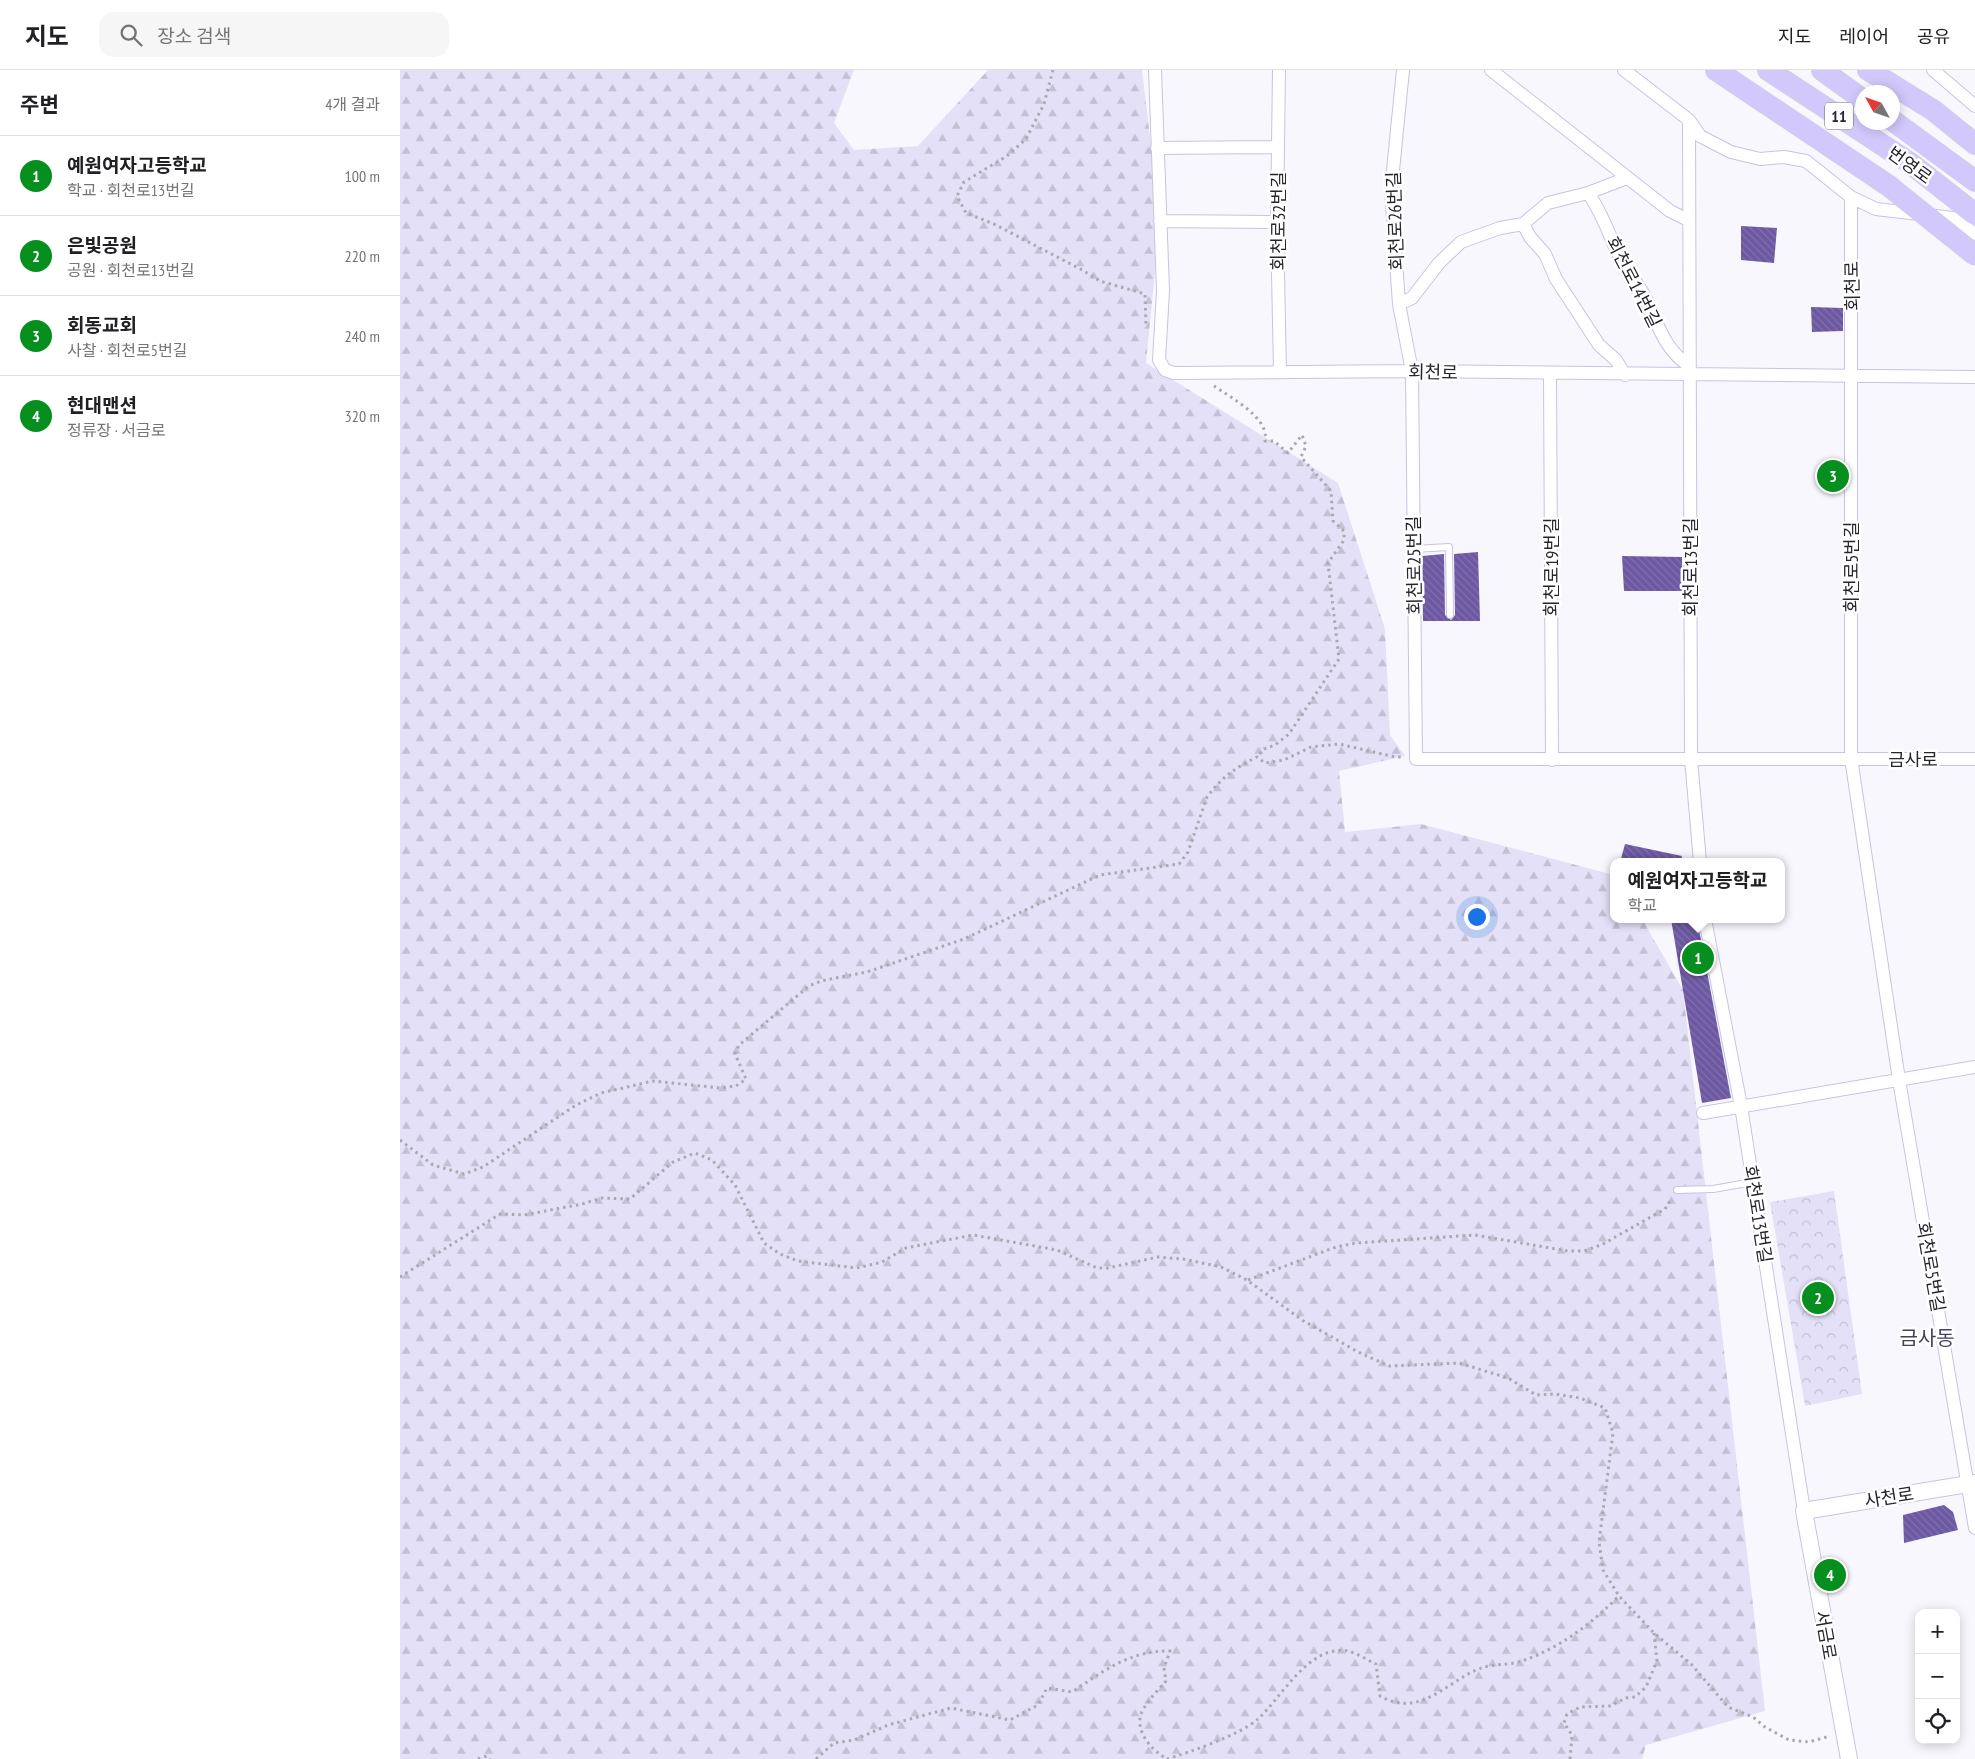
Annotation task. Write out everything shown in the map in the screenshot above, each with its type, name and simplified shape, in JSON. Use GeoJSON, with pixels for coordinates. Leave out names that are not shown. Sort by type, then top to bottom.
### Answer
{"type":"FeatureCollection","features":[{"type":"Feature","properties":{"kind":"highway"},"geometry":{"type":"LineString","coordinates":[[1716,70],[1889,186],[1975,255]]}},
{"type":"Feature","properties":{"kind":"highway","name":"번영로"},"geometry":{"type":"LineString","coordinates":[[1768,70],[1910,163],[1975,214]]}},
{"type":"Feature","properties":{"kind":"highway","name":"11"},"geometry":{"type":"LineString","coordinates":[[1822,70],[1855,94]]}},
{"type":"Feature","properties":{"kind":"highway"},"geometry":{"type":"LineString","coordinates":[[1868,70],[1933,110],[1975,144]]}},
{"type":"Feature","properties":{"kind":"highway","name":"번영로"},"geometry":{"type":"LineString","coordinates":[[1900,125],[1926,143],[1975,182]]}},
{"type":"Feature","properties":{"kind":"street","name":"회천로"},"geometry":{"type":"LineString","coordinates":[[1155,70],[1163,291],[1158,360],[1165,370],[1174,373],[1412,372],[1625,375],[1688,370],[1975,377]]}},
{"type":"Feature","properties":{"kind":"street","name":"회천로32번길"},"geometry":{"type":"LineString","coordinates":[[1279,70],[1277,222],[1280,372]]}},
{"type":"Feature","properties":{"kind":"street","name":"회천로26번길"},"geometry":{"type":"LineString","coordinates":[[1403,70],[1391,190],[1399,304],[1412,372]]}},
{"type":"Feature","properties":{"kind":"street"},"geometry":{"type":"LineString","coordinates":[[1491,70],[1670,211],[1688,220]]}},
{"type":"Feature","properties":{"kind":"street"},"geometry":{"type":"LineString","coordinates":[[1624,70],[1688,120],[1700,136],[1731,152],[1760,159],[1784,157],[1806,161],[1851,197],[1876,209],[1953,218],[1975,234]]}},
{"type":"Feature","properties":{"kind":"street"},"geometry":{"type":"LineString","coordinates":[[1933,70],[1975,106]]}},
{"type":"Feature","properties":{"kind":"street","name":"회천로14번길"},"geometry":{"type":"LineString","coordinates":[[1688,120],[1688,370]]}},
{"type":"Feature","properties":{"kind":"street"},"geometry":{"type":"LineString","coordinates":[[1158,148],[1278,147]]}},
{"type":"Feature","properties":{"kind":"street"},"geometry":{"type":"LineString","coordinates":[[1399,304],[1412,298],[1439,264],[1461,242],[1500,228],[1523,224],[1548,203],[1588,193],[1627,178]]}},
{"type":"Feature","properties":{"kind":"street"},"geometry":{"type":"LineString","coordinates":[[1953,218],[1975,189]]}},
{"type":"Feature","properties":{"kind":"street","name":"회천로14번길"},"geometry":{"type":"LineString","coordinates":[[1588,193],[1597,206],[1624,265],[1643,293],[1660,334],[1688,370]]}},
{"type":"Feature","properties":{"kind":"street","name":"회천로"},"geometry":{"type":"LineString","coordinates":[[1851,197],[1852,375]]}},
{"type":"Feature","properties":{"kind":"street"},"geometry":{"type":"LineString","coordinates":[[1160,221],[1277,222]]}},
{"type":"Feature","properties":{"kind":"street"},"geometry":{"type":"LineString","coordinates":[[1523,224],[1530,237],[1545,254],[1556,279],[1576,312],[1599,345],[1616,360],[1625,375]]}},
{"type":"Feature","properties":{"kind":"street","name":"회천로13번길"},"geometry":{"type":"LineString","coordinates":[[1688,370],[1691,759],[1700,858]]}},
{"type":"Feature","properties":{"kind":"street","name":"회천로25번길"},"geometry":{"type":"LineString","coordinates":[[1412,372],[1416,759]]}},
{"type":"Feature","properties":{"kind":"street","name":"회천로19번길"},"geometry":{"type":"LineString","coordinates":[[1550,374],[1552,760]]}},
{"type":"Feature","properties":{"kind":"street","name":"회천로5번길"},"geometry":{"type":"LineString","coordinates":[[1852,375],[1851,758],[1899,1080],[1971,1484],[1975,1528]]}},
{"type":"Feature","properties":{"kind":"street"},"geometry":{"type":"LineString","coordinates":[[1416,759],[1851,758]]}},
{"type":"Feature","properties":{"kind":"street","name":"금사로"},"geometry":{"type":"LineString","coordinates":[[1851,758],[1975,759]]}},
{"type":"Feature","properties":{"kind":"street","name":"회천로13번길"},"geometry":{"type":"LineString","coordinates":[[1706,923],[1741,1106],[1804,1511]]}},
{"type":"Feature","properties":{"kind":"street"},"geometry":{"type":"LineString","coordinates":[[1703,1113],[1975,1068]]}},
{"type":"Feature","properties":{"kind":"street","name":"사천로"},"geometry":{"type":"LineString","coordinates":[[1804,1511],[1971,1484]]}},
{"type":"Feature","properties":{"kind":"street","name":"서금로"},"geometry":{"type":"LineString","coordinates":[[1804,1511],[1849,1759]]}},
{"type":"Feature","properties":{"kind":"lane"},"geometry":{"type":"LineString","coordinates":[[1414,549],[1449,547],[1450,615]]}},
{"type":"Feature","properties":{"kind":"lane"},"geometry":{"type":"LineString","coordinates":[[1677,1190],[1713,1189],[1753,1182]]}},
{"type":"Feature","properties":{"kind":"path"},"geometry":{"type":"LineString","coordinates":[[1053,70],[1044,104],[1026,139],[1007,156],[964,182],[957,196],[966,213],[994,224],[1084,270],[1100,281],[1145,294],[1146,326]]}},
{"type":"Feature","properties":{"kind":"path"},"geometry":{"type":"LineString","coordinates":[[400,1140],[433,1165],[464,1174],[483,1167],[576,1105],[601,1093],[653,1081],[720,1088],[736,1086],[746,1079],[735,1054],[738,1045],[809,986],[821,981],[867,972],[964,939],[1100,875],[1179,864],[1188,852],[1208,797],[1213,789],[1231,770],[1257,756],[1264,749],[1275,745],[1290,734],[1338,659],[1328,563],[1344,540],[1344,531],[1333,520],[1331,491],[1301,457],[1306,446],[1302,435],[1288,453],[1274,441],[1265,442],[1266,438],[1258,418],[1209,383]]}},
{"type":"Feature","properties":{"kind":"path"},"geometry":{"type":"LineString","coordinates":[[1257,756],[1265,763],[1284,760],[1311,747],[1339,744],[1395,757],[1416,759]]}},
{"type":"Feature","properties":{"kind":"path"},"geometry":{"type":"LineString","coordinates":[[400,1278],[500,1214],[524,1214],[582,1204],[602,1198],[630,1199],[673,1162],[695,1153],[712,1160],[735,1185],[764,1243],[780,1254],[798,1261],[857,1268],[882,1262],[906,1248],[973,1235],[1057,1250],[1097,1268],[1108,1268],[1158,1257],[1182,1259],[1221,1267],[1247,1280],[1302,1320],[1358,1352],[1389,1366],[1459,1363],[1508,1378],[1536,1395],[1555,1394],[1580,1398],[1605,1408],[1613,1433],[1599,1542],[1603,1570],[1619,1596],[1654,1633],[1691,1664],[1728,1707],[1754,1717],[1765,1727],[1789,1740],[1809,1742],[1844,1732]]}},
{"type":"Feature","properties":{"kind":"path"},"geometry":{"type":"LineString","coordinates":[[1247,1280],[1336,1247],[1356,1243],[1475,1235],[1568,1251],[1584,1251],[1603,1244],[1665,1209],[1677,1190]]}},
{"type":"Feature","properties":{"kind":"path"},"geometry":{"type":"LineString","coordinates":[[816,1759],[834,1742],[854,1740],[888,1725],[951,1708],[1010,1720],[1038,1705],[1047,1688],[1072,1692],[1113,1664],[1148,1651],[1170,1651],[1164,1668],[1166,1681],[1142,1709],[1140,1730],[1154,1751],[1167,1759],[1232,1734],[1257,1720],[1310,1661],[1336,1650],[1350,1651],[1376,1664],[1380,1696],[1393,1704],[1424,1700],[1484,1668],[1520,1662],[1550,1650],[1594,1621],[1619,1596]]}},
{"type":"Feature","properties":{"kind":"path"},"geometry":{"type":"LineString","coordinates":[[1570,1759],[1572,1734],[1564,1723],[1567,1714],[1580,1707],[1610,1706],[1626,1698],[1635,1697],[1646,1687],[1657,1660],[1654,1633]]}},
{"type":"Feature","properties":{"kind":"path"},"geometry":{"type":"LineString","coordinates":[[478,1759],[487,1756],[490,1759]]}},
{"type":"Feature","properties":{"kind":"green space"},"geometry":{"type":"Polygon","coordinates":[[[400,70],[854,70],[834,123],[854,150],[918,146],[988,70],[1142,70],[1160,221],[1146,363],[1338,483],[1385,629],[1390,735],[1405,756],[1339,771],[1345,832],[1421,824],[1610,874],[1610,923],[1644,923],[1683,990],[1765,1711],[1646,1745],[1642,1759],[400,1759],[400,70]]]}},
{"type":"Feature","properties":{"kind":"green space"},"geometry":{"type":"Polygon","coordinates":[[[1834,1191],[1862,1394],[1805,1406],[1770,1202],[1834,1191]]]}},
{"type":"Feature","properties":{"kind":"building"},"geometry":{"type":"Polygon","coordinates":[[[1741,226],[1777,228],[1774,263],[1741,260],[1741,226]]]}},
{"type":"Feature","properties":{"kind":"building"},"geometry":{"type":"Polygon","coordinates":[[[1811,307],[1843,308],[1843,331],[1812,332],[1811,307]]]}},
{"type":"Feature","properties":{"kind":"building"},"geometry":{"type":"Polygon","coordinates":[[[1478,552],[1480,621],[1423,621],[1422,556],[1444,554],[1445,615],[1451,620],[1455,615],[1454,554],[1478,552]]]}},
{"type":"Feature","properties":{"kind":"building"},"geometry":{"type":"Polygon","coordinates":[[[1622,556],[1682,557],[1682,591],[1624,591],[1622,556]]]}},
{"type":"Feature","properties":{"kind":"building"},"geometry":{"type":"Polygon","coordinates":[[[1625,844],[1682,856],[1682,858],[1621,858],[1625,844]]]}},
{"type":"Feature","properties":{"kind":"building"},"geometry":{"type":"Polygon","coordinates":[[[1672,923],[1698,923],[1731,1098],[1702,1103],[1672,923]]]}},
{"type":"Feature","properties":{"kind":"building"},"geometry":{"type":"Polygon","coordinates":[[[1944,1505],[1953,1512],[1958,1530],[1904,1543],[1903,1515],[1944,1505]]]}},
{"type":"Feature","properties":{"kind":"place","name":"회동교회"},"geometry":{"type":"Point","coordinates":[1833,476]}},
{"type":"Feature","properties":{"kind":"place","name":"예원여자고등학교"},"geometry":{"type":"Point","coordinates":[1698,958]}},
{"type":"Feature","properties":{"kind":"place","name":"은빛공원"},"geometry":{"type":"Point","coordinates":[1818,1298]}},
{"type":"Feature","properties":{"kind":"place","name":"현대맨션"},"geometry":{"type":"Point","coordinates":[1830,1575]}},
{"type":"Feature","properties":{"kind":"district","name":"금사동"},"geometry":{"type":"Point","coordinates":[1927,1338]}}]}
